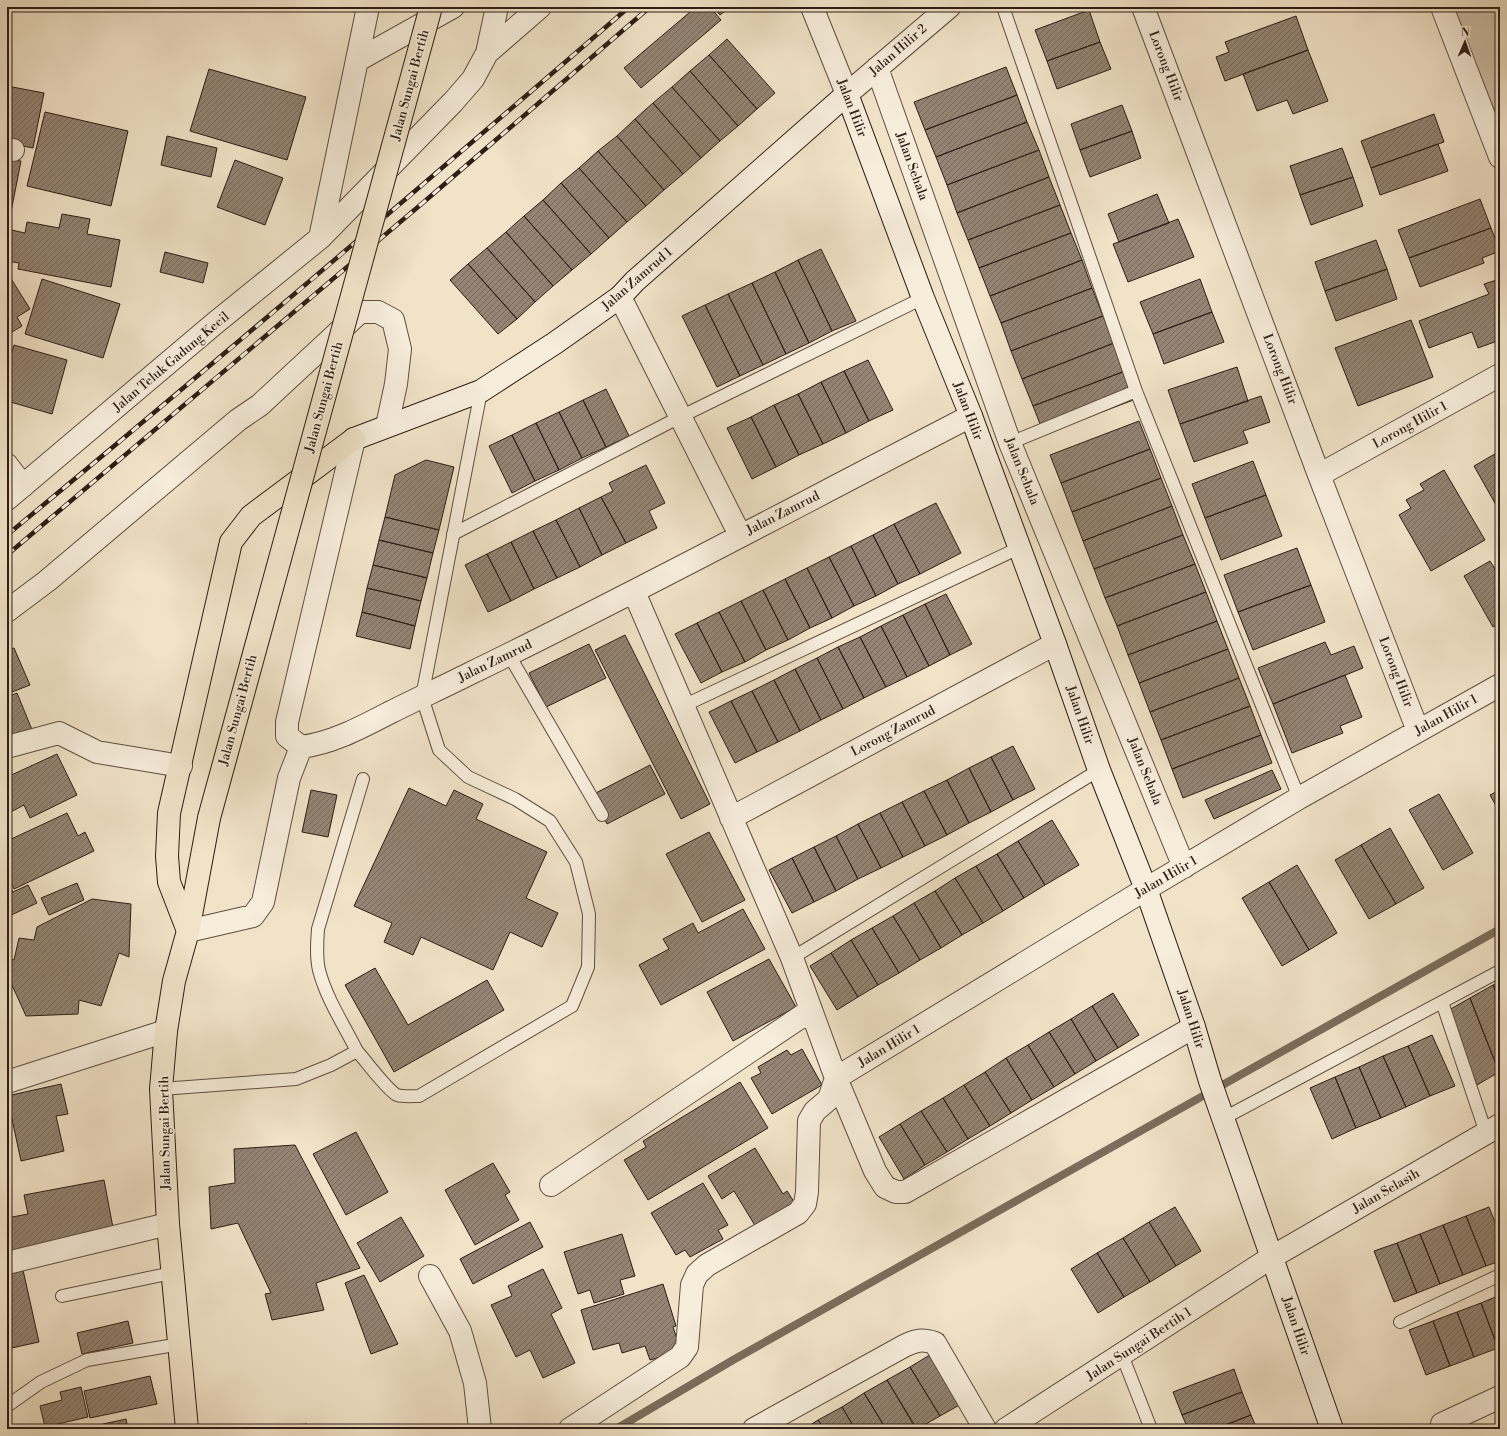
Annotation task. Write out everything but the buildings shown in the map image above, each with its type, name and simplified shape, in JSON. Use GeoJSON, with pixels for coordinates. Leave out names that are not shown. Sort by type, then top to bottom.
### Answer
{"type":"FeatureCollection","features":[{"type":"Feature","properties":{"kind":"main road","name":"Jalan Sungai Bertih"},"geometry":{"type":"LineString","coordinates":[[187,1429],[168,1224],[161,1089],[166,1031],[174,982],[188,931],[209,818],[431,7]]}},
{"type":"Feature","properties":{"kind":"main road"},"geometry":{"type":"LineString","coordinates":[[188,931],[169,882],[167,856],[169,813],[181,766],[231,542],[251,516],[354,439]]}},
{"type":"Feature","properties":{"kind":"street"},"geometry":{"type":"LineString","coordinates":[[320,238],[368,7]]}},
{"type":"Feature","properties":{"kind":"street"},"geometry":{"type":"LineString","coordinates":[[358,60],[453,7]]}},
{"type":"Feature","properties":{"kind":"street"},"geometry":{"type":"LineString","coordinates":[[487,54],[497,7]]}},
{"type":"Feature","properties":{"kind":"street"},"geometry":{"type":"LineString","coordinates":[[487,54],[540,7]]}},
{"type":"Feature","properties":{"kind":"street","name":"Jalan Hilir"},"geometry":{"type":"LineString","coordinates":[[812,7],[847,94],[923,298],[971,416],[1055,644],[1098,770],[1146,888],[1194,1027],[1210,1081],[1332,1429]]}},
{"type":"Feature","properties":{"kind":"street","name":"Jalan Hilir 2"},"geometry":{"type":"LineString","coordinates":[[847,94],[949,7]]}},
{"type":"Feature","properties":{"kind":"street","name":"Lorong Hilir"},"geometry":{"type":"LineString","coordinates":[[1143,7],[1319,475],[1418,731]]}},
{"type":"Feature","properties":{"kind":"street"},"geometry":{"type":"LineString","coordinates":[[1442,7],[1500,157]]}},
{"type":"Feature","properties":{"kind":"street","name":"Jalan Teluk Gadung Kecil"},"geometry":{"type":"LineString","coordinates":[[7,465],[15,493],[214,324],[320,238],[453,102],[473,79],[487,54]]}},
{"type":"Feature","properties":{"kind":"street","name":"Jalan Sehala"},"geometry":{"type":"LineString","coordinates":[[877,68],[1010,443],[1184,867]]}},
{"type":"Feature","properties":{"kind":"street","name":"Jalan Zamrud 1"},"geometry":{"type":"LineString","coordinates":[[354,439],[481,391],[555,343],[620,297],[635,281],[847,94]]}},
{"type":"Feature","properties":{"kind":"street"},"geometry":{"type":"LineString","coordinates":[[620,297],[740,535]]}},
{"type":"Feature","properties":{"kind":"street"},"geometry":{"type":"LineString","coordinates":[[7,611],[48,581],[238,420],[260,405],[360,312],[378,312],[393,320],[400,349],[396,384],[386,426]]}},
{"type":"Feature","properties":{"kind":"street","name":"Lorong Hilir 1"},"geometry":{"type":"LineString","coordinates":[[1319,475],[1500,375]]}},
{"type":"Feature","properties":{"kind":"street","name":"Jalan Zamrud"},"geometry":{"type":"LineString","coordinates":[[301,747],[319,745],[355,730],[509,655],[634,592],[740,535],[971,416]]}},
{"type":"Feature","properties":{"kind":"street"},"geometry":{"type":"LineString","coordinates":[[188,931],[253,916],[263,902],[290,778],[301,747],[287,736],[286,722],[354,439]]}},
{"type":"Feature","properties":{"kind":"street"},"geometry":{"type":"LineString","coordinates":[[634,592],[792,958],[836,1078],[875,1172],[886,1186],[896,1192],[905,1192],[1194,1027]]}},
{"type":"Feature","properties":{"kind":"street","name":"Lorong Zamrud"},"geometry":{"type":"LineString","coordinates":[[731,818],[1055,644]]}},
{"type":"Feature","properties":{"kind":"street","name":"Jalan Hilir 1"},"geometry":{"type":"LineString","coordinates":[[836,1078],[1146,888],[1299,798],[1500,685]]}},
{"type":"Feature","properties":{"kind":"street"},"geometry":{"type":"LineString","coordinates":[[7,747],[59,733],[97,752],[181,766]]}},
{"type":"Feature","properties":{"kind":"street"},"geometry":{"type":"LineString","coordinates":[[551,1185],[811,1010]]}},
{"type":"Feature","properties":{"kind":"street"},"geometry":{"type":"LineString","coordinates":[[7,1082],[166,1031]]}},
{"type":"Feature","properties":{"kind":"street"},"geometry":{"type":"LineString","coordinates":[[570,1429],[680,1357],[687,1347],[692,1285],[697,1274],[707,1265],[798,1213],[805,1204],[807,1192],[809,1121],[815,1111],[829,1099],[836,1078]]}},
{"type":"Feature","properties":{"kind":"street","name":"Jalan Selasih"},"geometry":{"type":"LineString","coordinates":[[1272,1257],[1496,1130]]}},
{"type":"Feature","properties":{"kind":"street"},"geometry":{"type":"LineString","coordinates":[[7,1263],[168,1224]]}},
{"type":"Feature","properties":{"kind":"street","name":"Jalan Sungai Bertih 1"},"geometry":{"type":"LineString","coordinates":[[1006,1429],[1272,1257]]}},
{"type":"Feature","properties":{"kind":"street"},"geometry":{"type":"LineString","coordinates":[[430,1276],[460,1331],[475,1383],[480,1429]]}},
{"type":"Feature","properties":{"kind":"street"},"geometry":{"type":"LineString","coordinates":[[754,1429],[916,1340],[935,1343],[985,1429]]}},
{"type":"Feature","properties":{"kind":"street"},"geometry":{"type":"LineString","coordinates":[[1442,1424],[1500,1397]]}},
{"type":"Feature","properties":{"kind":"lane"},"geometry":{"type":"LineString","coordinates":[[1003,7],[1136,391],[1299,798]]}},
{"type":"Feature","properties":{"kind":"lane"},"geometry":{"type":"LineString","coordinates":[[453,534],[680,417],[923,298]]}},
{"type":"Feature","properties":{"kind":"lane"},"geometry":{"type":"LineString","coordinates":[[363,779],[318,929],[316,949],[318,968],[326,990],[357,1051],[390,1089],[397,1094],[407,1097],[419,1096],[572,1006],[588,967],[589,914],[576,862],[550,821],[515,800],[468,777],[439,750],[422,697],[481,391]]}},
{"type":"Feature","properties":{"kind":"lane"},"geometry":{"type":"LineString","coordinates":[[1010,443],[1136,391]]}},
{"type":"Feature","properties":{"kind":"lane"},"geometry":{"type":"LineString","coordinates":[[683,706],[1019,548]]}},
{"type":"Feature","properties":{"kind":"lane"},"geometry":{"type":"LineString","coordinates":[[509,655],[602,815]]}},
{"type":"Feature","properties":{"kind":"lane"},"geometry":{"type":"LineString","coordinates":[[792,958],[1098,770]]}},
{"type":"Feature","properties":{"kind":"lane"},"geometry":{"type":"LineString","coordinates":[[1221,1111],[1442,1002],[1500,971]]}},
{"type":"Feature","properties":{"kind":"lane"},"geometry":{"type":"LineString","coordinates":[[1442,1002],[1496,1130]]}},
{"type":"Feature","properties":{"kind":"lane"},"geometry":{"type":"LineString","coordinates":[[161,1089],[296,1078],[331,1065],[357,1051]]}},
{"type":"Feature","properties":{"kind":"lane"},"geometry":{"type":"LineString","coordinates":[[62,1296],[172,1272]]}},
{"type":"Feature","properties":{"kind":"lane"},"geometry":{"type":"LineString","coordinates":[[1400,1322],[1500,1275]]}},
{"type":"Feature","properties":{"kind":"lane"},"geometry":{"type":"LineString","coordinates":[[7,1406],[41,1382],[87,1360],[180,1344]]}},
{"type":"Feature","properties":{"kind":"lane"},"geometry":{"type":"LineString","coordinates":[[1122,1355],[1151,1429]]}},
{"type":"Feature","properties":{"kind":"shaded area"},"geometry":{"type":"Polygon","coordinates":[[[1449,7],[1500,7],[1500,123],[1449,7]]]}},
{"type":"Feature","properties":{"kind":"waterway"},"geometry":{"type":"LineString","coordinates":[[616,1429],[733,1360],[1500,929]]}},
{"type":"Feature","properties":{"kind":"railway"},"geometry":{"type":"LineString","coordinates":[[7,535],[320,273],[629,7]]}},
{"type":"Feature","properties":{"kind":"railway"},"geometry":{"type":"LineString","coordinates":[[7,555],[425,201],[650,7]]}}]}
